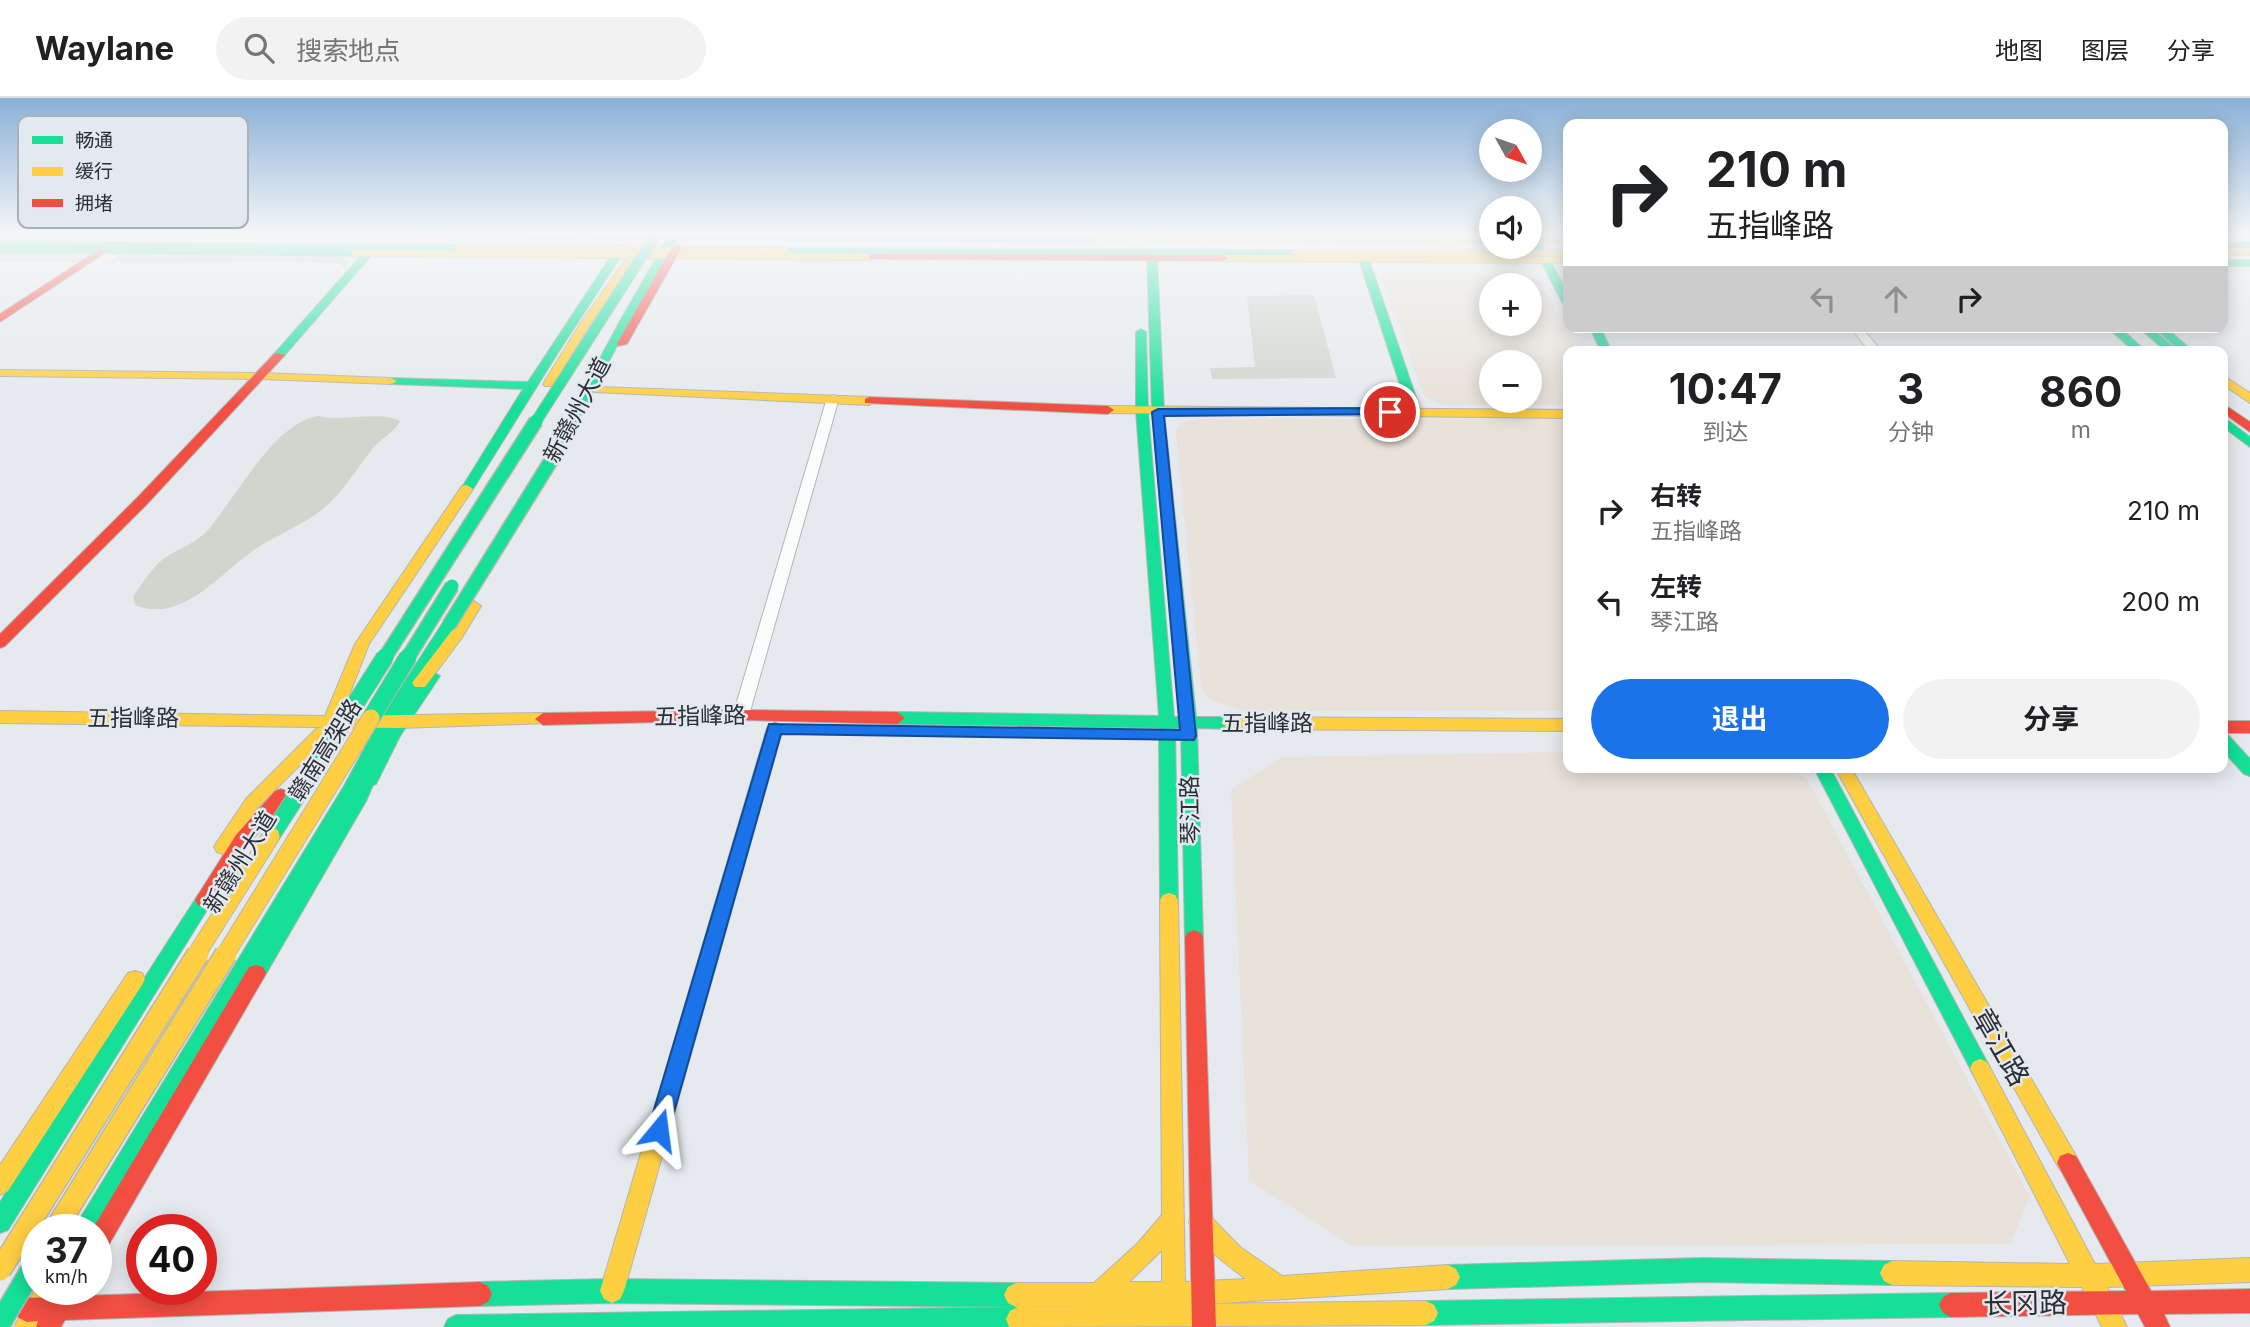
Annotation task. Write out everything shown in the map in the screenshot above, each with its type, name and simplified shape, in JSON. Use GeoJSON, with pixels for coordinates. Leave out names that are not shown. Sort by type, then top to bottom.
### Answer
{"type":"FeatureCollection","features":[{"type":"Feature","properties":{"kind":"main road"},"geometry":{"type":"LineString","coordinates":[[0,319],[42,291]]}},
{"type":"Feature","properties":{"kind":"main road"},"geometry":{"type":"LineString","coordinates":[[0,643],[142,501],[261,376],[335,291]]}},
{"type":"Feature","properties":{"kind":"main road"},"geometry":{"type":"LineString","coordinates":[[0,1184],[252,803],[318,727],[362,644],[494,450],[554,351],[609,291]]}},
{"type":"Feature","properties":{"kind":"main road","name":"新赣州大道"},"geometry":{"type":"LineString","coordinates":[[0,1246],[282,795],[318,727],[490,484],[585,324],[613,291]]}},
{"type":"Feature","properties":{"kind":"main road","name":"赣南高架路"},"geometry":{"type":"LineString","coordinates":[[0,1270],[341,723],[622,291]]}},
{"type":"Feature","properties":{"kind":"main road"},"geometry":{"type":"LineString","coordinates":[[502,505],[626,291]]}},
{"type":"Feature","properties":{"kind":"main road","name":"新赣州大道"},"geometry":{"type":"LineString","coordinates":[[94,1214],[557,451],[625,321],[636,291]]}},
{"type":"Feature","properties":{"kind":"main road"},"geometry":{"type":"LineString","coordinates":[[112,1218],[360,797],[390,728],[456,636],[599,390],[621,345],[638,291]]}},
{"type":"Feature","properties":{"kind":"main road","name":"琴江路"},"geometry":{"type":"LineString","coordinates":[[1146,291],[1167,729],[1174,1322]]}},
{"type":"Feature","properties":{"kind":"main road"},"geometry":{"type":"LineString","coordinates":[[1375,291],[1415,412]]}},
{"type":"Feature","properties":{"kind":"main road"},"geometry":{"type":"LineString","coordinates":[[621,345],[625,321]]}},
{"type":"Feature","properties":{"kind":"main road"},"geometry":{"type":"LineString","coordinates":[[554,351],[585,324]]}},
{"type":"Feature","properties":{"kind":"main road"},"geometry":{"type":"LineString","coordinates":[[2119,333],[2135,346]]}},
{"type":"Feature","properties":{"kind":"main road"},"geometry":{"type":"LineString","coordinates":[[2132,333],[2148,346]]}},
{"type":"Feature","properties":{"kind":"main road"},"geometry":{"type":"LineString","coordinates":[[2150,333],[2167,346]]}},
{"type":"Feature","properties":{"kind":"main road"},"geometry":{"type":"LineString","coordinates":[[2165,333],[2182,346]]}},
{"type":"Feature","properties":{"kind":"main road"},"geometry":{"type":"LineString","coordinates":[[0,373],[261,376],[533,386]]}},
{"type":"Feature","properties":{"kind":"main road"},"geometry":{"type":"LineString","coordinates":[[2228,382],[2250,399]]}},
{"type":"Feature","properties":{"kind":"main road"},"geometry":{"type":"LineString","coordinates":[[599,390],[1150,412],[1563,414]]}},
{"type":"Feature","properties":{"kind":"main road"},"geometry":{"type":"LineString","coordinates":[[2228,396],[2250,413]]}},
{"type":"Feature","properties":{"kind":"main road"},"geometry":{"type":"LineString","coordinates":[[2228,411],[2250,428]]}},
{"type":"Feature","properties":{"kind":"main road","name":"琴江路"},"geometry":{"type":"LineString","coordinates":[[1150,412],[1188,729],[1203,1321]]}},
{"type":"Feature","properties":{"kind":"main road"},"geometry":{"type":"LineString","coordinates":[[2228,424],[2250,443]]}},
{"type":"Feature","properties":{"kind":"main road"},"geometry":{"type":"LineString","coordinates":[[490,484],[494,450]]}},
{"type":"Feature","properties":{"kind":"main road"},"geometry":{"type":"LineString","coordinates":[[74,1214],[297,858],[498,551],[557,451]]}},
{"type":"Feature","properties":{"kind":"main road","name":"赣南高架路"},"geometry":{"type":"LineString","coordinates":[[65,1214],[458,576]]}},
{"type":"Feature","properties":{"kind":"main road","name":"五指峰路"},"geometry":{"type":"LineString","coordinates":[[390,728],[741,715],[1167,729]]}},
{"type":"Feature","properties":{"kind":"main road","name":"五指峰路"},"geometry":{"type":"LineString","coordinates":[[0,717],[390,728],[1188,729],[1563,725]]}},
{"type":"Feature","properties":{"kind":"main road","name":"五指峰路"},"geometry":{"type":"LineString","coordinates":[[0,729],[318,727]]}},
{"type":"Feature","properties":{"kind":"main road"},"geometry":{"type":"LineString","coordinates":[[2228,735],[2250,727]]}},
{"type":"Feature","properties":{"kind":"main road"},"geometry":{"type":"LineString","coordinates":[[612,1292],[775,728]]}},
{"type":"Feature","properties":{"kind":"main road","name":"五指峰路"},"geometry":{"type":"LineString","coordinates":[[1188,729],[1563,740]]}},
{"type":"Feature","properties":{"kind":"main road"},"geometry":{"type":"LineString","coordinates":[[2228,738],[2250,742]]}},
{"type":"Feature","properties":{"kind":"main road"},"geometry":{"type":"LineString","coordinates":[[2228,743],[2250,770]]}},
{"type":"Feature","properties":{"kind":"main road","name":"章江路"},"geometry":{"type":"LineString","coordinates":[[1825,773],[2115,1327]]}},
{"type":"Feature","properties":{"kind":"main road","name":"章江路"},"geometry":{"type":"LineString","coordinates":[[1846,773],[2158,1327]]}},
{"type":"Feature","properties":{"kind":"main road"},"geometry":{"type":"LineString","coordinates":[[0,1222],[242,840],[282,795]]}},
{"type":"Feature","properties":{"kind":"main road"},"geometry":{"type":"LineString","coordinates":[[1096,1296],[1145,1252],[1174,1218]]}},
{"type":"Feature","properties":{"kind":"main road"},"geometry":{"type":"LineString","coordinates":[[1200,1222],[1232,1255],[1280,1289]]}},
{"type":"Feature","properties":{"kind":"main road"},"geometry":{"type":"LineString","coordinates":[[0,1311],[323,1297],[612,1292],[1096,1296],[1280,1289],[1431,1277],[1703,1270],[2089,1276],[2250,1270]]}},
{"type":"Feature","properties":{"kind":"main road"},"geometry":{"type":"LineString","coordinates":[[1,1325],[21,1289]]}},
{"type":"Feature","properties":{"kind":"main road"},"geometry":{"type":"LineString","coordinates":[[1,1325],[21,1296]]}},
{"type":"Feature","properties":{"kind":"main road","name":"长冈路"},"geometry":{"type":"LineString","coordinates":[[456,1327],[1174,1322],[2250,1301]]}},
{"type":"Feature","properties":{"kind":"main road"},"geometry":{"type":"LineString","coordinates":[[26,1327],[39,1305]]}},
{"type":"Feature","properties":{"kind":"main road"},"geometry":{"type":"LineString","coordinates":[[48,1327],[61,1305]]}},
{"type":"Feature","properties":{"kind":"street"},"geometry":{"type":"LineString","coordinates":[[741,715],[833,398]]}},
{"type":"Feature","properties":{"kind":"shaded area"},"geometry":{"type":"Polygon","coordinates":[[[1387,291],[1479,291],[1479,336],[1542,336],[1542,291],[1545,291],[1563,325],[1563,333],[1567,333],[1574,346],[1563,346],[1563,405],[1542,405],[1542,350],[1479,350],[1479,405],[1443,405],[1424,396],[1387,291]]]}},
{"type":"Feature","properties":{"kind":"shaded area"},"geometry":{"type":"Polygon","coordinates":[[[1314,295],[1336,378],[1212,379],[1210,368],[1255,367],[1247,296],[1314,295]]]}},
{"type":"Feature","properties":{"kind":"shaded area"},"geometry":{"type":"Polygon","coordinates":[[[318,416],[382,416],[400,421],[395,429],[374,447],[335,498],[311,518],[258,547],[211,585],[183,603],[152,609],[135,605],[133,597],[146,577],[163,559],[198,539],[208,530],[272,446],[302,421],[318,416]]]}},
{"type":"Feature","properties":{"kind":"shaded area"},"geometry":{"type":"Polygon","coordinates":[[[1563,419],[1563,711],[1242,711],[1208,699],[1201,686],[1176,434],[1177,427],[1185,421],[1563,419]]]}},
{"type":"Feature","properties":{"kind":"shaded area"},"geometry":{"type":"Polygon","coordinates":[[[1563,752],[1563,773],[1797,773],[1807,779],[2030,1197],[2010,1244],[1352,1246],[1249,1180],[1231,790],[1281,757],[1563,752]]]}},
{"type":"Feature","properties":{"kind":"traffic: fast"},"geometry":{"type":"LineString","coordinates":[[279,355],[335,291]]}},
{"type":"Feature","properties":{"kind":"traffic: fast"},"geometry":{"type":"LineString","coordinates":[[467,489],[593,291]]}},
{"type":"Feature","properties":{"kind":"traffic: fast"},"geometry":{"type":"LineString","coordinates":[[271,836],[619,291]]}},
{"type":"Feature","properties":{"kind":"traffic: fast"},"geometry":{"type":"LineString","coordinates":[[546,470],[642,291]]}},
{"type":"Feature","properties":{"kind":"traffic: fast"},"geometry":{"type":"LineString","coordinates":[[1153,291],[1158,412],[1189,723],[1194,938]]}},
{"type":"Feature","properties":{"kind":"traffic: fast"},"geometry":{"type":"LineString","coordinates":[[1375,291],[1415,412]]}},
{"type":"Feature","properties":{"kind":"traffic: fast"},"geometry":{"type":"LineString","coordinates":[[1141,332],[1142,411],[1167,722],[1169,900]]}},
{"type":"Feature","properties":{"kind":"traffic: fast"},"geometry":{"type":"LineString","coordinates":[[1598,333],[1604,346]]}},
{"type":"Feature","properties":{"kind":"traffic: fast"},"geometry":{"type":"LineString","coordinates":[[2119,333],[2135,346]]}},
{"type":"Feature","properties":{"kind":"traffic: fast"},"geometry":{"type":"LineString","coordinates":[[2150,333],[2167,346]]}},
{"type":"Feature","properties":{"kind":"traffic: fast"},"geometry":{"type":"LineString","coordinates":[[2165,333],[2182,346]]}},
{"type":"Feature","properties":{"kind":"traffic: fast"},"geometry":{"type":"LineString","coordinates":[[391,381],[533,386]]}},
{"type":"Feature","properties":{"kind":"traffic: fast"},"geometry":{"type":"LineString","coordinates":[[2228,424],[2250,443]]}},
{"type":"Feature","properties":{"kind":"traffic: fast"},"geometry":{"type":"LineString","coordinates":[[449,625],[557,451]]}},
{"type":"Feature","properties":{"kind":"traffic: fast"},"geometry":{"type":"LineString","coordinates":[[371,718],[452,586]]}},
{"type":"Feature","properties":{"kind":"traffic: fast"},"geometry":{"type":"LineString","coordinates":[[94,1214],[351,789],[387,722],[460,607]]}},
{"type":"Feature","properties":{"kind":"traffic: fast"},"geometry":{"type":"LineString","coordinates":[[370,780],[393,734],[432,676]]}},
{"type":"Feature","properties":{"kind":"traffic: fast"},"geometry":{"type":"LineString","coordinates":[[897,718],[1229,723]]}},
{"type":"Feature","properties":{"kind":"traffic: fast"},"geometry":{"type":"LineString","coordinates":[[731,880],[775,728]]}},
{"type":"Feature","properties":{"kind":"traffic: fast"},"geometry":{"type":"LineString","coordinates":[[2228,746],[2250,770]]}},
{"type":"Feature","properties":{"kind":"traffic: fast"},"geometry":{"type":"LineString","coordinates":[[256,973],[360,797],[372,765]]}},
{"type":"Feature","properties":{"kind":"traffic: fast"},"geometry":{"type":"LineString","coordinates":[[1825,773],[1980,1068]]}},
{"type":"Feature","properties":{"kind":"traffic: fast"},"geometry":{"type":"LineString","coordinates":[[0,1222],[204,900]]}},
{"type":"Feature","properties":{"kind":"traffic: fast"},"geometry":{"type":"LineString","coordinates":[[1448,1277],[1703,1270],[1892,1273]]}},
{"type":"Feature","properties":{"kind":"traffic: fast"},"geometry":{"type":"LineString","coordinates":[[0,1323],[21,1288]]}},
{"type":"Feature","properties":{"kind":"traffic: fast"},"geometry":{"type":"LineString","coordinates":[[480,1294],[612,1291],[1016,1295]]}},
{"type":"Feature","properties":{"kind":"traffic: fast"},"geometry":{"type":"LineString","coordinates":[[1426,1313],[1951,1305]]}},
{"type":"Feature","properties":{"kind":"traffic: fast"},"geometry":{"type":"LineString","coordinates":[[456,1327],[1018,1319]]}},
{"type":"Feature","properties":{"kind":"traffic: slow"},"geometry":{"type":"LineString","coordinates":[[549,384],[608,291]]}},
{"type":"Feature","properties":{"kind":"traffic: slow"},"geometry":{"type":"LineString","coordinates":[[0,373],[261,376],[391,381]]}},
{"type":"Feature","properties":{"kind":"traffic: slow"},"geometry":{"type":"LineString","coordinates":[[2228,382],[2250,399]]}},
{"type":"Feature","properties":{"kind":"traffic: slow"},"geometry":{"type":"LineString","coordinates":[[599,390],[869,401]]}},
{"type":"Feature","properties":{"kind":"traffic: slow"},"geometry":{"type":"LineString","coordinates":[[1108,410],[1563,414]]}},
{"type":"Feature","properties":{"kind":"traffic: slow"},"geometry":{"type":"LineString","coordinates":[[331,720],[362,644],[467,489]]}},
{"type":"Feature","properties":{"kind":"traffic: slow"},"geometry":{"type":"LineString","coordinates":[[420,683],[456,636],[474,606]]}},
{"type":"Feature","properties":{"kind":"traffic: slow"},"geometry":{"type":"LineString","coordinates":[[0,717],[400,722],[543,719]]}},
{"type":"Feature","properties":{"kind":"traffic: slow"},"geometry":{"type":"LineString","coordinates":[[65,1214],[371,718]]}},
{"type":"Feature","properties":{"kind":"traffic: slow"},"geometry":{"type":"LineString","coordinates":[[1229,723],[1563,725]]}},
{"type":"Feature","properties":{"kind":"traffic: slow"},"geometry":{"type":"LineString","coordinates":[[223,847],[252,803],[322,733]]}},
{"type":"Feature","properties":{"kind":"traffic: slow"},"geometry":{"type":"LineString","coordinates":[[1846,773],[2068,1163]]}},
{"type":"Feature","properties":{"kind":"traffic: slow"},"geometry":{"type":"LineString","coordinates":[[0,1270],[271,836]]}},
{"type":"Feature","properties":{"kind":"traffic: slow"},"geometry":{"type":"LineString","coordinates":[[612,1291],[731,880]]}},
{"type":"Feature","properties":{"kind":"traffic: slow"},"geometry":{"type":"LineString","coordinates":[[1169,900],[1174,1327]]}},
{"type":"Feature","properties":{"kind":"traffic: slow"},"geometry":{"type":"LineString","coordinates":[[0,1184],[135,979]]}},
{"type":"Feature","properties":{"kind":"traffic: slow"},"geometry":{"type":"LineString","coordinates":[[1980,1068],[2115,1327]]}},
{"type":"Feature","properties":{"kind":"traffic: slow"},"geometry":{"type":"LineString","coordinates":[[1096,1296],[1145,1252],[1174,1218]]}},
{"type":"Feature","properties":{"kind":"traffic: slow"},"geometry":{"type":"LineString","coordinates":[[1200,1222],[1232,1255],[1280,1289]]}},
{"type":"Feature","properties":{"kind":"traffic: slow"},"geometry":{"type":"LineString","coordinates":[[1892,1273],[2089,1276],[2250,1270]]}},
{"type":"Feature","properties":{"kind":"traffic: slow"},"geometry":{"type":"LineString","coordinates":[[1016,1295],[1202,1293],[1448,1277]]}},
{"type":"Feature","properties":{"kind":"traffic: slow"},"geometry":{"type":"LineString","coordinates":[[26,1327],[39,1305]]}},
{"type":"Feature","properties":{"kind":"traffic: slow"},"geometry":{"type":"LineString","coordinates":[[1018,1319],[1426,1313]]}},
{"type":"Feature","properties":{"kind":"traffic: jam"},"geometry":{"type":"LineString","coordinates":[[0,319],[42,291]]}},
{"type":"Feature","properties":{"kind":"traffic: jam"},"geometry":{"type":"LineString","coordinates":[[622,344],[652,291]]}},
{"type":"Feature","properties":{"kind":"traffic: jam"},"geometry":{"type":"LineString","coordinates":[[0,643],[142,501],[279,355]]}},
{"type":"Feature","properties":{"kind":"traffic: jam"},"geometry":{"type":"LineString","coordinates":[[869,401],[1108,410]]}},
{"type":"Feature","properties":{"kind":"traffic: jam"},"geometry":{"type":"LineString","coordinates":[[2228,411],[2250,428]]}},
{"type":"Feature","properties":{"kind":"traffic: jam"},"geometry":{"type":"LineString","coordinates":[[543,719],[741,715],[897,718]]}},
{"type":"Feature","properties":{"kind":"traffic: jam"},"geometry":{"type":"LineString","coordinates":[[2228,727],[2250,727]]}},
{"type":"Feature","properties":{"kind":"traffic: jam"},"geometry":{"type":"LineString","coordinates":[[204,900],[242,840],[281,795]]}},
{"type":"Feature","properties":{"kind":"traffic: jam"},"geometry":{"type":"LineString","coordinates":[[1194,938],[1204,1327]]}},
{"type":"Feature","properties":{"kind":"traffic: jam"},"geometry":{"type":"LineString","coordinates":[[112,1218],[256,973]]}},
{"type":"Feature","properties":{"kind":"traffic: jam"},"geometry":{"type":"LineString","coordinates":[[2068,1163],[2158,1327]]}},
{"type":"Feature","properties":{"kind":"traffic: jam"},"geometry":{"type":"LineString","coordinates":[[27,1310],[480,1294]]}},
{"type":"Feature","properties":{"kind":"traffic: jam"},"geometry":{"type":"LineString","coordinates":[[1951,1305],[2250,1301]]}},
{"type":"Feature","properties":{"kind":"traffic: jam"},"geometry":{"type":"LineString","coordinates":[[48,1327],[61,1305]]}},
{"type":"Feature","properties":{"kind":"route"},"geometry":{"type":"LineString","coordinates":[[659,1130],[775,728],[1188,736],[1189,723],[1158,412],[1390,412]]}}]}
